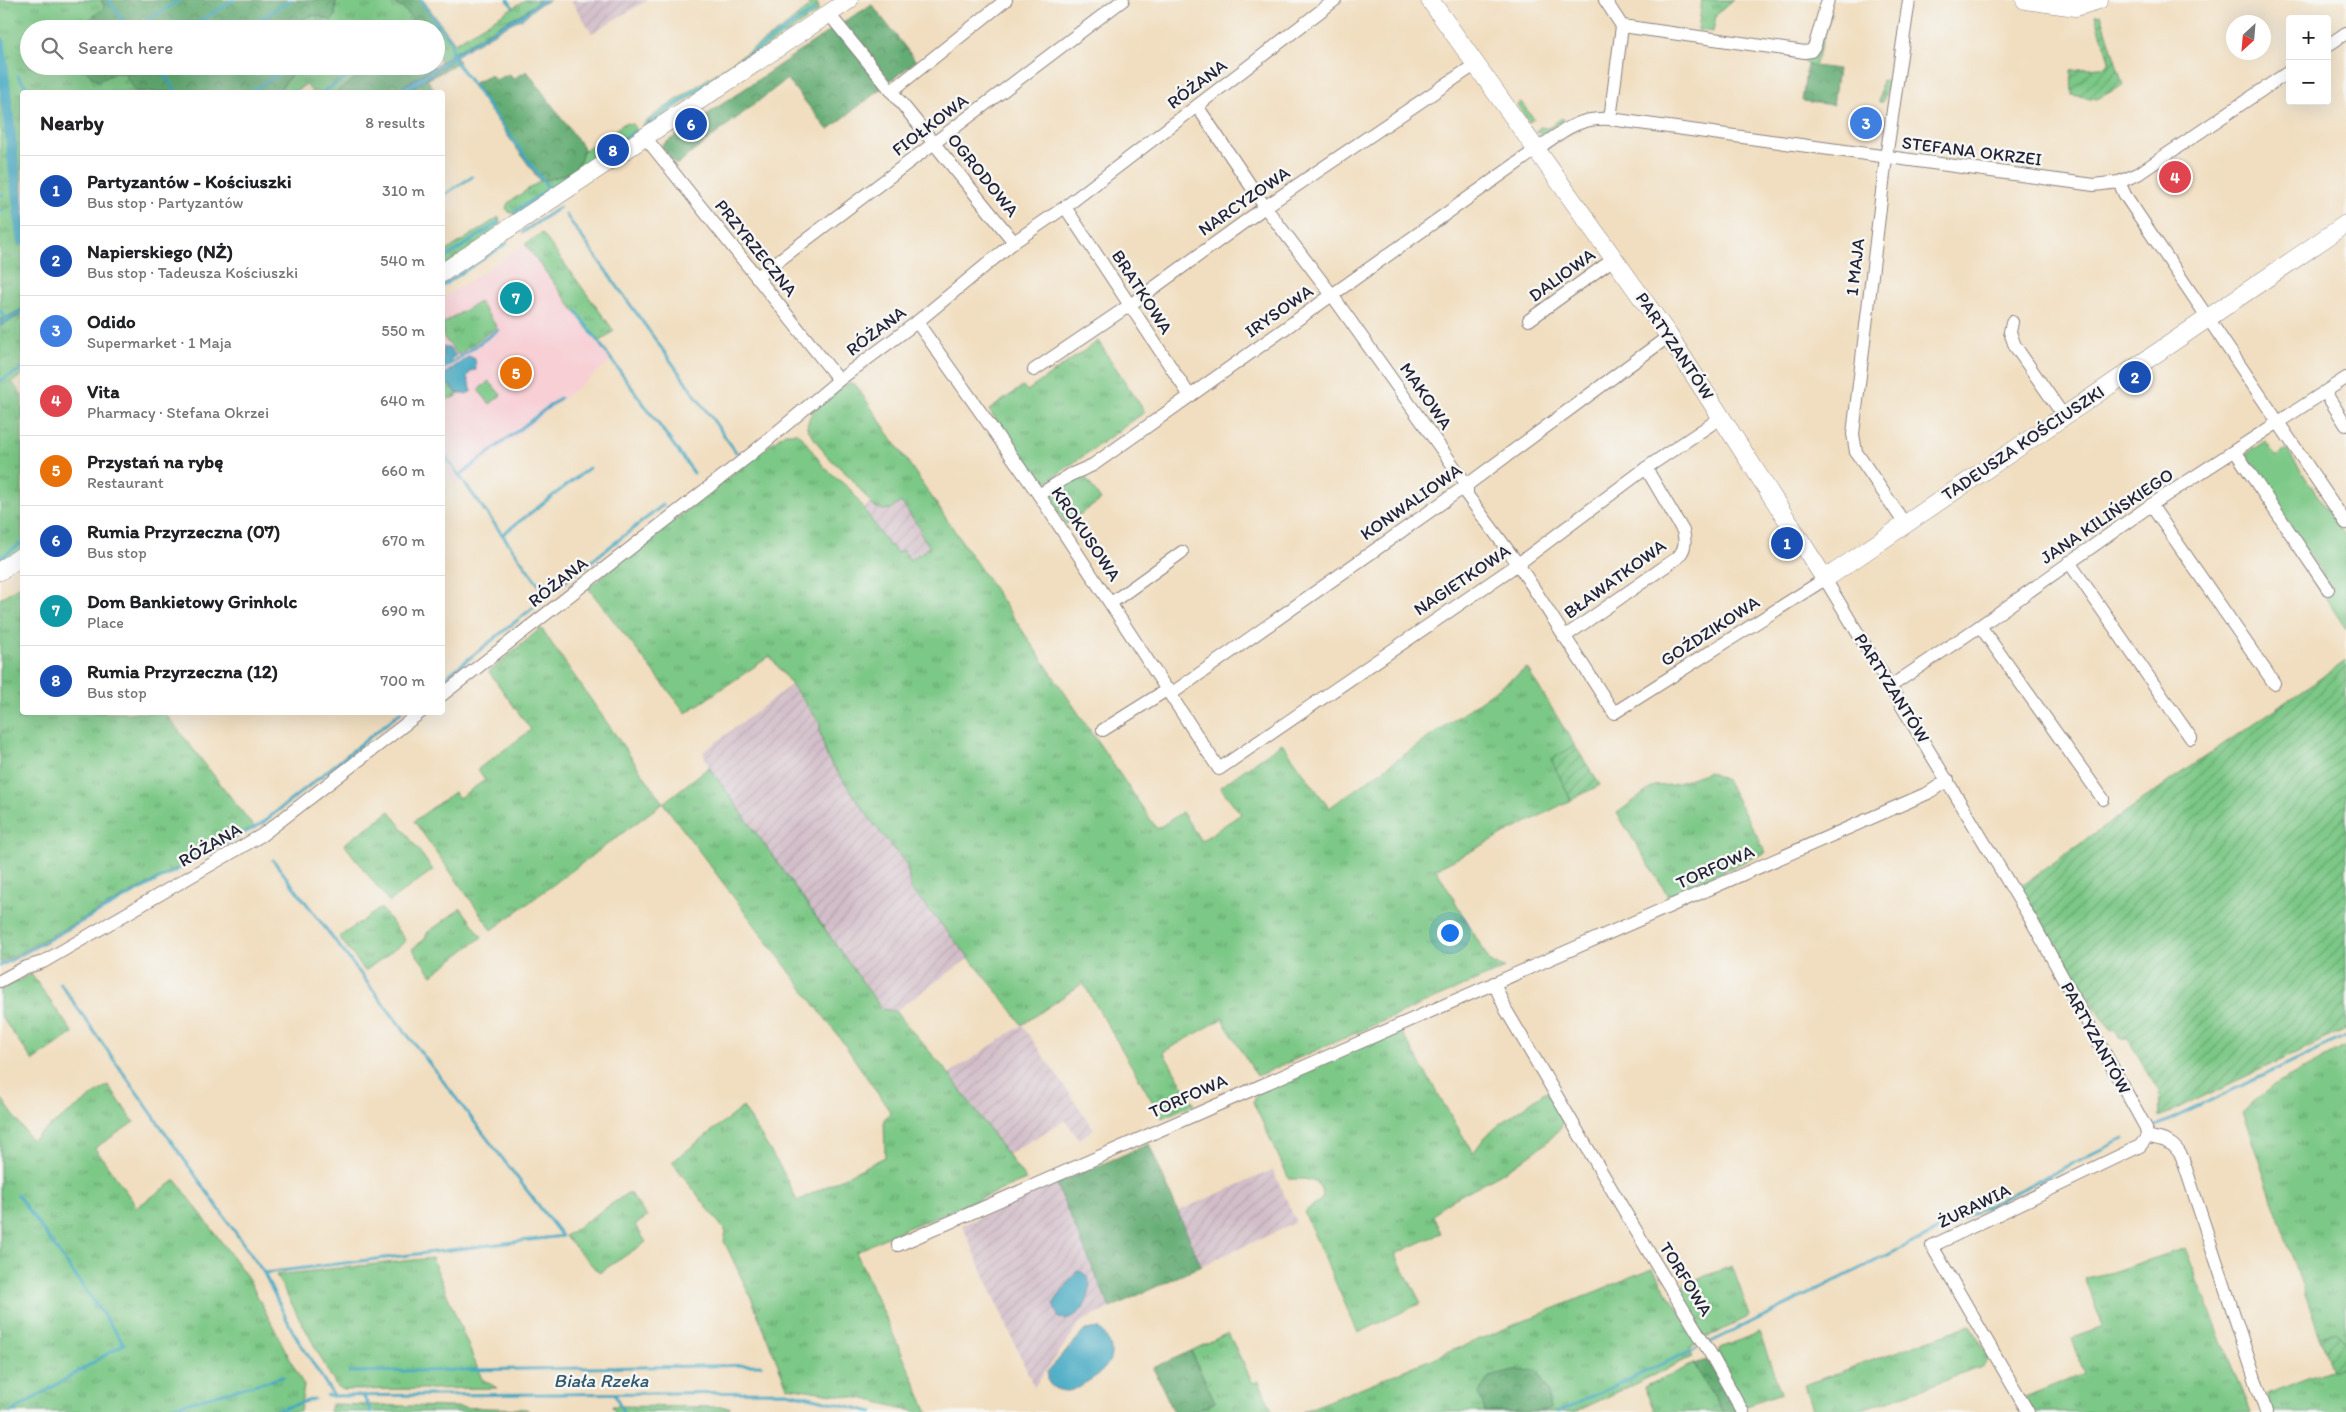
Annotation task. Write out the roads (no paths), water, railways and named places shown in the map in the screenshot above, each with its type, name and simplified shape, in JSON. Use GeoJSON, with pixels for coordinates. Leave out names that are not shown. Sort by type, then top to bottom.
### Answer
{"type":"FeatureCollection","features":[{"type":"Feature","properties":{"kind":"street"},"geometry":{"type":"LineString","coordinates":[[445,271],[849,0]]}},
{"type":"Feature","properties":{"kind":"street"},"geometry":{"type":"LineString","coordinates":[[892,90],[1006,0]]}},
{"type":"Feature","properties":{"kind":"street","name":"FIOŁKOWA"},"geometry":{"type":"LineString","coordinates":[[757,277],[1123,0]]}},
{"type":"Feature","properties":{"kind":"street","name":"RÓŻANA"},"geometry":{"type":"LineString","coordinates":[[445,694],[750,455],[840,380],[917,322],[1014,242],[1065,207],[1335,0]]}},
{"type":"Feature","properties":{"kind":"street","name":"PARTYZANTÓW"},"geometry":{"type":"LineString","coordinates":[[1430,0],[1669,336],[1825,579],[1948,780],[2034,926],[2146,1128],[2147,1137]]}},
{"type":"Feature","properties":{"kind":"street"},"geometry":{"type":"LineString","coordinates":[[1606,0],[1622,26],[1610,119]]}},
{"type":"Feature","properties":{"kind":"street"},"geometry":{"type":"LineString","coordinates":[[1622,26],[1805,52],[1811,51],[1815,45],[1828,0]]}},
{"type":"Feature","properties":{"kind":"street","name":"1 MAJA"},"geometry":{"type":"LineString","coordinates":[[1905,524],[1856,452],[1853,434],[1886,158],[1909,0]]}},
{"type":"Feature","properties":{"kind":"street"},"geometry":{"type":"LineString","coordinates":[[2025,0],[2076,6],[2099,0]]}},
{"type":"Feature","properties":{"kind":"street","name":"OGRODOWA"},"geometry":{"type":"LineString","coordinates":[[829,14],[1014,242]]}},
{"type":"Feature","properties":{"kind":"street"},"geometry":{"type":"LineString","coordinates":[[2331,43],[2346,33]]}},
{"type":"Feature","properties":{"kind":"street","name":"NARCYZOWA"},"geometry":{"type":"LineString","coordinates":[[1034,370],[1130,305],[1265,207],[1476,64]]}},
{"type":"Feature","properties":{"kind":"street","name":"STEFANA OKRZEI"},"geometry":{"type":"LineString","coordinates":[[1537,149],[1579,122],[1596,118],[2094,185],[2119,182],[2145,169],[2286,74]]}},
{"type":"Feature","properties":{"kind":"street","name":"MAKOWA"},"geometry":{"type":"LineString","coordinates":[[1197,106],[1265,207],[1332,295],[1467,485],[1467,495],[1518,564],[1614,713]]}},
{"type":"Feature","properties":{"kind":"street","name":"PRZYRZECZNA"},"geometry":{"type":"LineString","coordinates":[[645,137],[840,380]]}},
{"type":"Feature","properties":{"kind":"street","name":"IRYSOWA"},"geometry":{"type":"LineString","coordinates":[[1039,495],[1070,474],[1093,465],[1537,149]]}},
{"type":"Feature","properties":{"kind":"street"},"geometry":{"type":"LineString","coordinates":[[2119,182],[2207,318],[2346,523]]}},
{"type":"Feature","properties":{"kind":"street","name":"BRATKOWA"},"geometry":{"type":"LineString","coordinates":[[1065,207],[1190,396]]}},
{"type":"Feature","properties":{"kind":"street","name":"TADEUSZA KOŚCIUSZKI"},"geometry":{"type":"LineString","coordinates":[[1825,579],[2346,224]]}},
{"type":"Feature","properties":{"kind":"street","name":"DALIOWA"},"geometry":{"type":"LineString","coordinates":[[1529,320],[1615,258]]}},
{"type":"Feature","properties":{"kind":"street","name":"KROKUSOWA"},"geometry":{"type":"LineString","coordinates":[[917,322],[1039,495],[1219,769]]}},
{"type":"Feature","properties":{"kind":"street"},"geometry":{"type":"LineString","coordinates":[[2012,322],[2010,332],[2016,346],[2063,416]]}},
{"type":"Feature","properties":{"kind":"street","name":"KONWALIOWA"},"geometry":{"type":"LineString","coordinates":[[1103,730],[1170,692],[1467,485],[1669,336]]}},
{"type":"Feature","properties":{"kind":"street","name":"JANA KILIŃSKIEGO"},"geometry":{"type":"LineString","coordinates":[[1891,686],[1980,626],[2151,505],[2346,378]]}},
{"type":"Feature","properties":{"kind":"street"},"geometry":{"type":"LineString","coordinates":[[2325,392],[2346,425]]}},
{"type":"Feature","properties":{"kind":"street","name":"NAGIETKOWA"},"geometry":{"type":"LineString","coordinates":[[1219,769],[1518,564],[1646,468],[1722,417]]}},
{"type":"Feature","properties":{"kind":"street"},"geometry":{"type":"LineString","coordinates":[[2235,451],[2328,589]]}},
{"type":"Feature","properties":{"kind":"street","name":"BŁAWATKOWA"},"geometry":{"type":"LineString","coordinates":[[1564,637],[1677,558],[1684,549],[1683,531],[1646,468]]}},
{"type":"Feature","properties":{"kind":"street"},"geometry":{"type":"LineString","coordinates":[[2151,505],[2274,683]]}},
{"type":"Feature","properties":{"kind":"street"},"geometry":{"type":"LineString","coordinates":[[1111,603],[1182,552]]}},
{"type":"Feature","properties":{"kind":"street"},"geometry":{"type":"LineString","coordinates":[[0,571],[20,557]]}},
{"type":"Feature","properties":{"kind":"street"},"geometry":{"type":"LineString","coordinates":[[2069,562],[2191,738]]}},
{"type":"Feature","properties":{"kind":"street","name":"GOŹDZIKOWA"},"geometry":{"type":"LineString","coordinates":[[1614,713],[1825,579]]}},
{"type":"Feature","properties":{"kind":"street"},"geometry":{"type":"LineString","coordinates":[[1980,626],[2103,799]]}},
{"type":"Feature","properties":{"kind":"street","name":"RÓŻANA"},"geometry":{"type":"LineString","coordinates":[[0,981],[24,968],[43,962],[262,835],[417,715]]}},
{"type":"Feature","properties":{"kind":"street","name":"TORFOWA"},"geometry":{"type":"LineString","coordinates":[[898,1245],[1251,1087],[1928,793],[1948,780]]}},
{"type":"Feature","properties":{"kind":"street","name":"TORFOWA"},"geometry":{"type":"LineString","coordinates":[[1494,983],[1506,1010],[1709,1351],[1743,1412]]}},
{"type":"Feature","properties":{"kind":"street"},"geometry":{"type":"LineString","coordinates":[[2147,1137],[2166,1140],[2172,1144],[2182,1157],[2266,1412]]}},
{"type":"Feature","properties":{"kind":"street","name":"ŻURAWIA"},"geometry":{"type":"LineString","coordinates":[[2028,1412],[1932,1246],[2140,1146],[2147,1137]]}},
{"type":"Feature","properties":{"kind":"water"},"geometry":{"type":"Polygon","coordinates":[[[540,0],[550,0],[537,6],[523,18],[465,50],[445,65],[445,59],[452,54],[523,13],[540,0]]]}},
{"type":"Feature","properties":{"kind":"water"},"geometry":{"type":"Polygon","coordinates":[[[421,75],[431,75],[408,90],[397,90],[421,75]]]}},
{"type":"Feature","properties":{"kind":"water"},"geometry":{"type":"Polygon","coordinates":[[[20,310],[20,315],[0,326],[0,321],[20,310]]]}},
{"type":"Feature","properties":{"kind":"water"},"geometry":{"type":"Polygon","coordinates":[[[445,347],[456,355],[450,360],[453,362],[445,368],[445,347]]]}},
{"type":"Feature","properties":{"kind":"water"},"geometry":{"type":"Polygon","coordinates":[[[469,356],[475,359],[476,370],[471,371],[467,377],[472,391],[466,394],[458,394],[450,385],[445,384],[445,374],[469,356]]]}},
{"type":"Feature","properties":{"kind":"water"},"geometry":{"type":"Polygon","coordinates":[[[1077,1271],[1085,1274],[1089,1280],[1088,1298],[1084,1307],[1077,1314],[1069,1318],[1059,1318],[1053,1304],[1077,1271]]]}},
{"type":"Feature","properties":{"kind":"water"},"geometry":{"type":"Polygon","coordinates":[[[1099,1328],[1110,1344],[1111,1352],[1107,1366],[1094,1378],[1069,1391],[1053,1387],[1049,1383],[1047,1372],[1085,1330],[1099,1328]]]}},
{"type":"Feature","properties":{"kind":"waterway"},"geometry":{"type":"LineString","coordinates":[[108,0],[123,20]]}},
{"type":"Feature","properties":{"kind":"waterway"},"geometry":{"type":"LineString","coordinates":[[147,20],[180,0]]}},
{"type":"Feature","properties":{"kind":"waterway"},"geometry":{"type":"LineString","coordinates":[[202,20],[234,0]]}},
{"type":"Feature","properties":{"kind":"waterway"},"geometry":{"type":"LineString","coordinates":[[259,20],[291,0]]}},
{"type":"Feature","properties":{"kind":"waterway"},"geometry":{"type":"LineString","coordinates":[[420,0],[435,20]]}},
{"type":"Feature","properties":{"kind":"waterway"},"geometry":{"type":"LineString","coordinates":[[508,0],[512,6]]}},
{"type":"Feature","properties":{"kind":"waterway"},"geometry":{"type":"LineString","coordinates":[[647,124],[814,10]]}},
{"type":"Feature","properties":{"kind":"waterway"},"geometry":{"type":"LineString","coordinates":[[445,33],[451,41],[452,54]]}},
{"type":"Feature","properties":{"kind":"waterway"},"geometry":{"type":"LineString","coordinates":[[0,42],[20,222]]}},
{"type":"Feature","properties":{"kind":"waterway"},"geometry":{"type":"LineString","coordinates":[[453,58],[549,189]]}},
{"type":"Feature","properties":{"kind":"waterway"},"geometry":{"type":"LineString","coordinates":[[164,75],[175,90]]}},
{"type":"Feature","properties":{"kind":"waterway"},"geometry":{"type":"LineString","coordinates":[[253,90],[277,75]]}},
{"type":"Feature","properties":{"kind":"waterway"},"geometry":{"type":"LineString","coordinates":[[325,90],[350,75]]}},
{"type":"Feature","properties":{"kind":"waterway"},"geometry":{"type":"LineString","coordinates":[[18,76],[28,90]]}},
{"type":"Feature","properties":{"kind":"waterway"},"geometry":{"type":"LineString","coordinates":[[514,212],[636,131]]}},
{"type":"Feature","properties":{"kind":"waterway"},"geometry":{"type":"LineString","coordinates":[[445,194],[472,177]]}},
{"type":"Feature","properties":{"kind":"waterway"},"geometry":{"type":"LineString","coordinates":[[523,232],[560,207]]}},
{"type":"Feature","properties":{"kind":"waterway"},"geometry":{"type":"LineString","coordinates":[[0,212],[3,209]]}},
{"type":"Feature","properties":{"kind":"waterway"},"geometry":{"type":"LineString","coordinates":[[566,215],[736,452]]}},
{"type":"Feature","properties":{"kind":"waterway"},"geometry":{"type":"LineString","coordinates":[[445,258],[499,222]]}},
{"type":"Feature","properties":{"kind":"waterway"},"geometry":{"type":"LineString","coordinates":[[445,284],[507,243]]}},
{"type":"Feature","properties":{"kind":"waterway"},"geometry":{"type":"LineString","coordinates":[[0,310],[6,318]]}},
{"type":"Feature","properties":{"kind":"waterway"},"geometry":{"type":"LineString","coordinates":[[576,311],[694,473]]}},
{"type":"Feature","properties":{"kind":"waterway"},"geometry":{"type":"LineString","coordinates":[[445,368],[498,330]]}},
{"type":"Feature","properties":{"kind":"waterway"},"geometry":{"type":"LineString","coordinates":[[0,381],[20,370]]}},
{"type":"Feature","properties":{"kind":"waterway"},"geometry":{"type":"LineString","coordinates":[[460,475],[560,398]]}},
{"type":"Feature","properties":{"kind":"waterway"},"geometry":{"type":"LineString","coordinates":[[445,456],[547,596],[663,505]]}},
{"type":"Feature","properties":{"kind":"waterway"},"geometry":{"type":"LineString","coordinates":[[503,534],[589,468]]}},
{"type":"Feature","properties":{"kind":"waterway"},"geometry":{"type":"LineString","coordinates":[[0,558],[20,544]]}},
{"type":"Feature","properties":{"kind":"waterway"},"geometry":{"type":"LineString","coordinates":[[445,678],[539,603]]}},
{"type":"Feature","properties":{"kind":"waterway"},"geometry":{"type":"LineString","coordinates":[[0,966],[261,824],[397,715]]}},
{"type":"Feature","properties":{"kind":"waterway"},"geometry":{"type":"LineString","coordinates":[[264,1273],[562,1236],[273,860]]}},
{"type":"Feature","properties":{"kind":"waterway"},"geometry":{"type":"LineString","coordinates":[[60,983],[264,1273],[292,1330],[333,1395]]}},
{"type":"Feature","properties":{"kind":"waterway"},"geometry":{"type":"LineString","coordinates":[[2157,1126],[2346,1036]]}},
{"type":"Feature","properties":{"kind":"waterway"},"geometry":{"type":"LineString","coordinates":[[1709,1343],[2123,1139]]}},
{"type":"Feature","properties":{"kind":"waterway"},"geometry":{"type":"LineString","coordinates":[[11,1412],[124,1344],[17,1194]]}},
{"type":"Feature","properties":{"kind":"waterway"},"geometry":{"type":"LineString","coordinates":[[1558,1412],[1697,1348]]}},
{"type":"Feature","properties":{"kind":"waterway"},"geometry":{"type":"LineString","coordinates":[[349,1372],[761,1365]]}},
{"type":"Feature","properties":{"kind":"waterway"},"geometry":{"type":"LineString","coordinates":[[152,1412],[283,1377]]}},
{"type":"Feature","properties":{"kind":"waterway","name":"Biała Rzeka"},"geometry":{"type":"LineString","coordinates":[[327,1396],[787,1392],[873,1412]]}},
{"type":"Feature","properties":{"kind":"waterway"},"geometry":{"type":"LineString","coordinates":[[615,1394],[623,1412]]}},
{"type":"Feature","properties":{"kind":"waterway"},"geometry":{"type":"LineString","coordinates":[[363,1395],[371,1412]]}},
{"type":"Feature","properties":{"kind":"waterway","name":"Biała Rzeka"},"geometry":{"type":"LineString","coordinates":[[271,1412],[314,1399]]}},
{"type":"Feature","properties":{"kind":"place","name":"Odido"},"geometry":{"type":"Point","coordinates":[1866,123]}},
{"type":"Feature","properties":{"kind":"place","name":"Rumia Przyrzeczna (07)"},"geometry":{"type":"Point","coordinates":[691,124]}},
{"type":"Feature","properties":{"kind":"place","name":"Rumia Przyrzeczna (12)"},"geometry":{"type":"Point","coordinates":[613,150]}},
{"type":"Feature","properties":{"kind":"place","name":"Vita"},"geometry":{"type":"Point","coordinates":[2175,177]}},
{"type":"Feature","properties":{"kind":"place","name":"Dom Bankietowy Grinholc"},"geometry":{"type":"Point","coordinates":[516,298]}},
{"type":"Feature","properties":{"kind":"place","name":"Przystań na rybę"},"geometry":{"type":"Point","coordinates":[516,373]}},
{"type":"Feature","properties":{"kind":"place","name":"Napierskiego (NŻ)"},"geometry":{"type":"Point","coordinates":[2135,377]}},
{"type":"Feature","properties":{"kind":"place","name":"Partyzantów - Kościuszki"},"geometry":{"type":"Point","coordinates":[1787,543]}}]}
